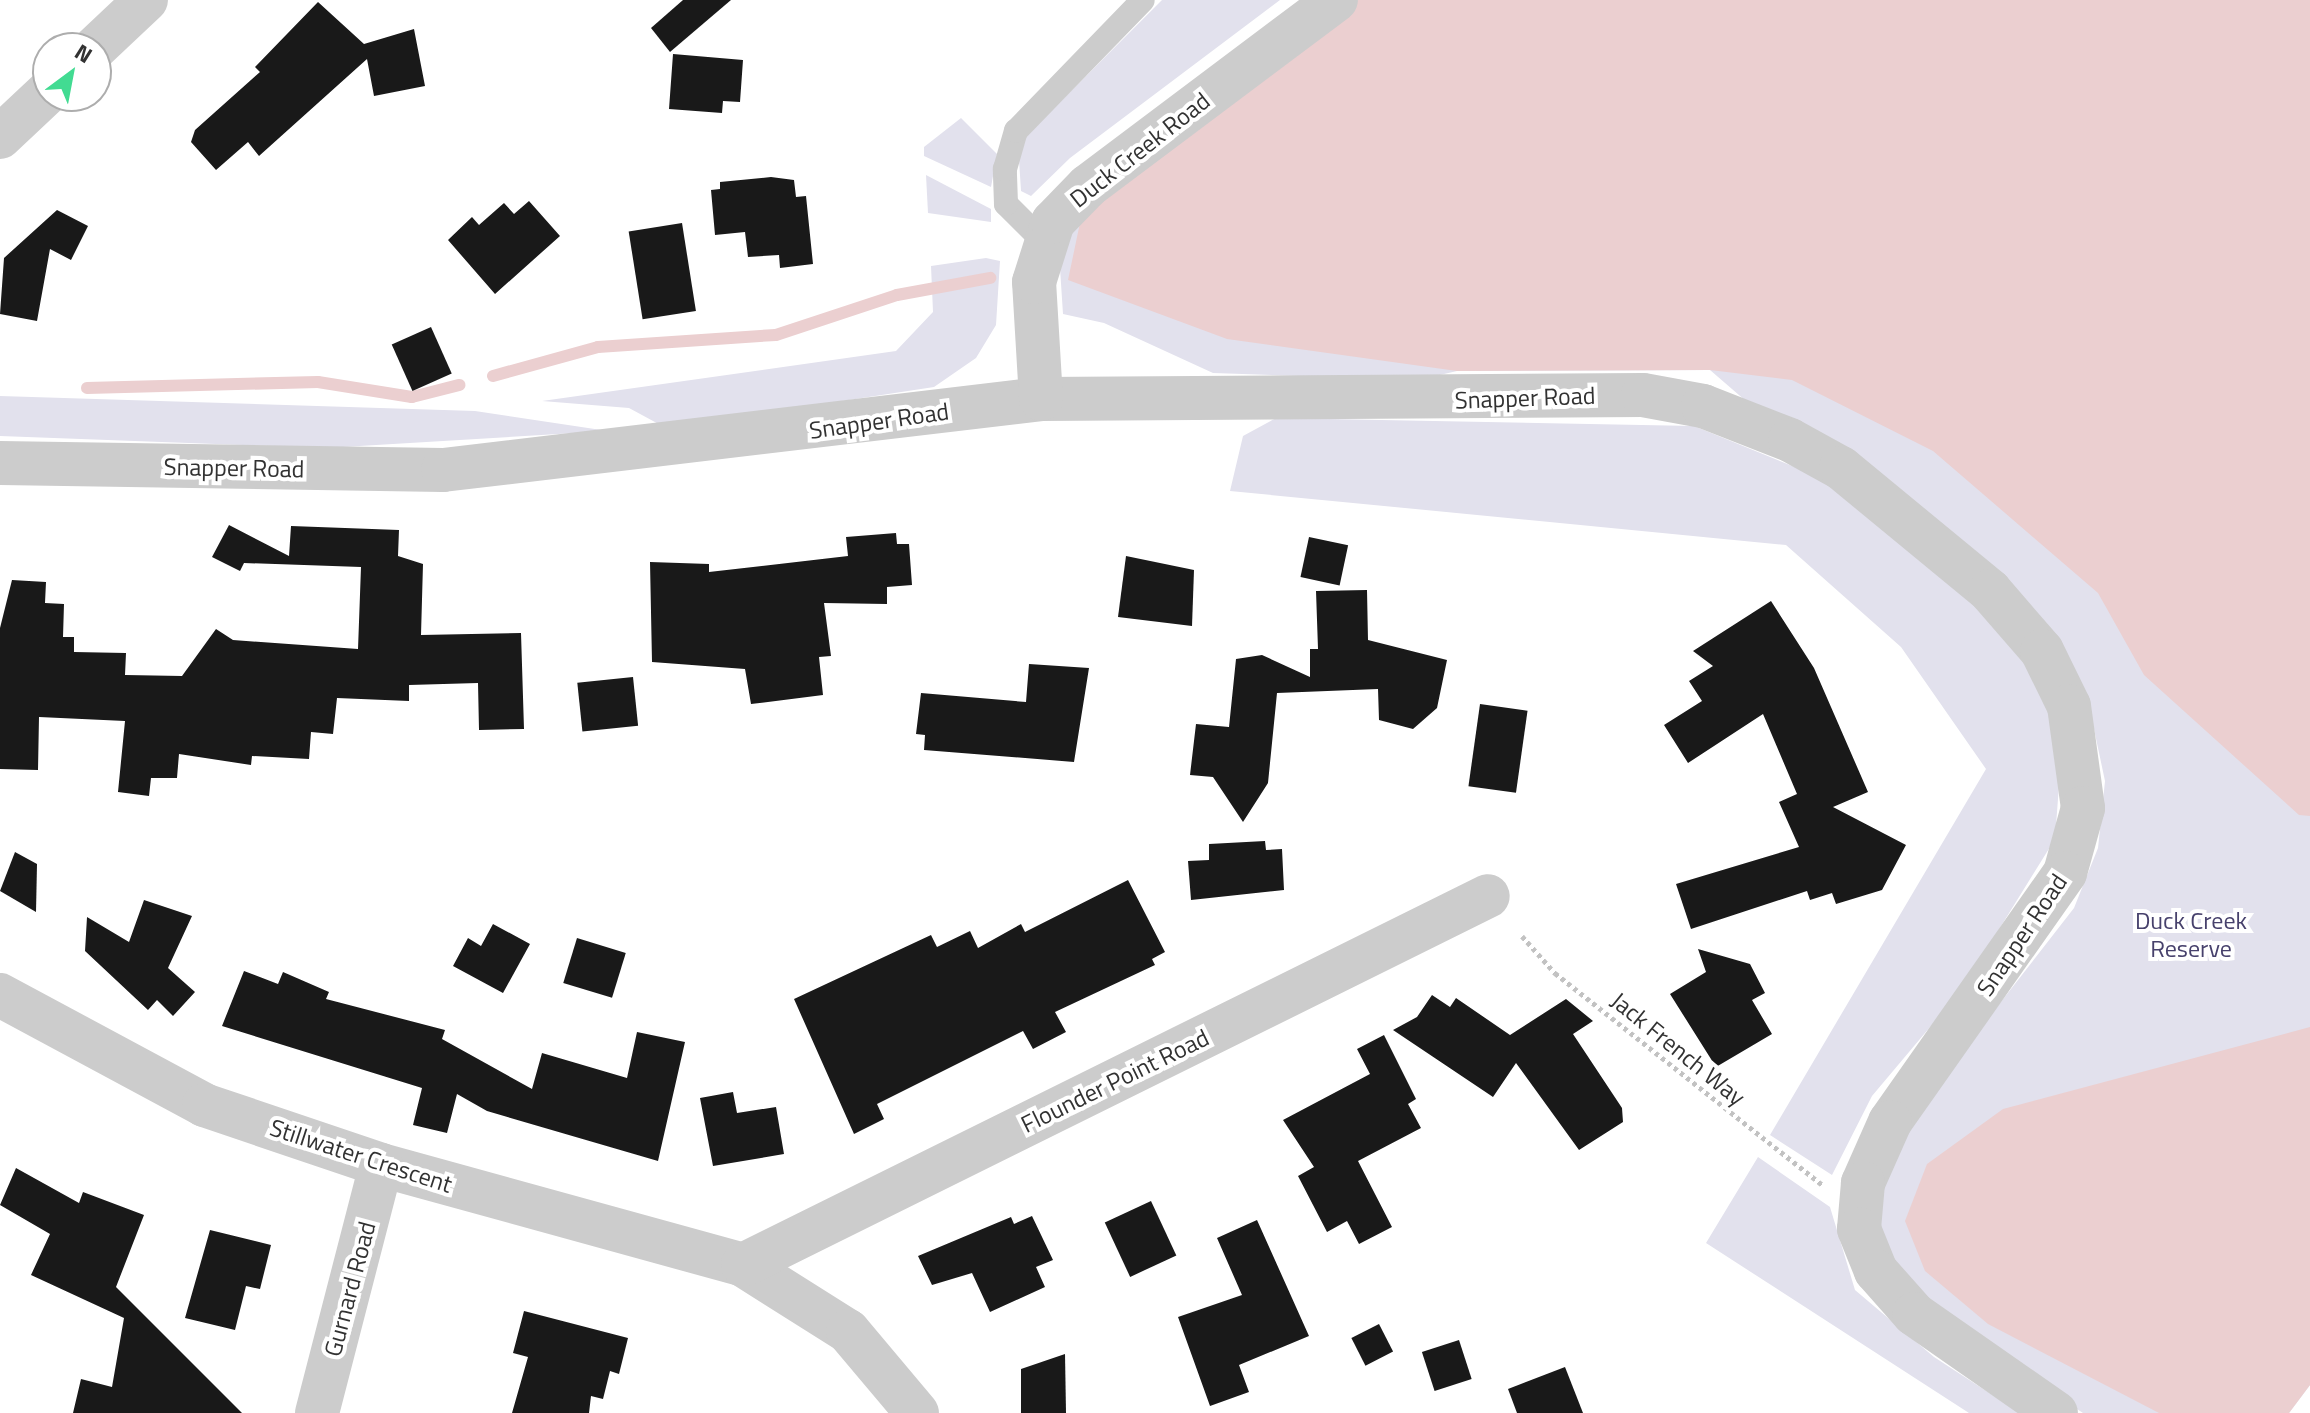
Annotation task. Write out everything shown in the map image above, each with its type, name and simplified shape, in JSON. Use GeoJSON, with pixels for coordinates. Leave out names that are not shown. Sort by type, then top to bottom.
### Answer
{"type":"FeatureCollection","features":[{"type":"Feature","properties":{"kind":"street"},"geometry":{"type":"LineString","coordinates":[[112,32],[146,0]]}},
{"type":"Feature","properties":{"kind":"street","name":"Duck Creek Road"},"geometry":{"type":"LineString","coordinates":[[1042,240],[1088,186],[1336,0]]}},
{"type":"Feature","properties":{"kind":"street"},"geometry":{"type":"LineString","coordinates":[[0,137],[32,107]]}},
{"type":"Feature","properties":{"kind":"street"},"geometry":{"type":"LineString","coordinates":[[1041,399],[1032,329],[1042,240]]}},
{"type":"Feature","properties":{"kind":"street","name":"Snapper Road"},"geometry":{"type":"LineString","coordinates":[[0,463],[443,470],[1041,399],[1673,398],[1755,424],[1841,468],[1990,591],[2042,651],[2069,706],[2082,772],[2076,841],[2047,907],[1890,1122],[1863,1183],[1859,1229],[1876,1271],[1914,1314],[2056,1413]]}},
{"type":"Feature","properties":{"kind":"street","name":"Flounder Point Road"},"geometry":{"type":"LineString","coordinates":[[743,1265],[1488,896]]}},
{"type":"Feature","properties":{"kind":"street","name":"Stillwater Crescent"},"geometry":{"type":"LineString","coordinates":[[0,995],[204,1105],[381,1165],[743,1265],[848,1331],[917,1413]]}},
{"type":"Feature","properties":{"kind":"street","name":"Gurnard Road"},"geometry":{"type":"LineString","coordinates":[[317,1413],[381,1165]]}},
{"type":"Feature","properties":{"kind":"lane"},"geometry":{"type":"LineString","coordinates":[[1042,240],[1006,204],[1005,169],[1016,131],[1143,0]]}},
{"type":"Feature","properties":{"kind":"path","name":"Jack French Way"},"geometry":{"type":"LineString","coordinates":[[1522,936],[1555,973],[1819,1184]]}},
{"type":"Feature","properties":{"kind":"green space"},"geometry":{"type":"Polygon","coordinates":[[[1162,0],[1280,0],[1070,158],[1031,196],[1021,191],[1018,144],[1162,0]]]}},
{"type":"Feature","properties":{"kind":"green space","name":"Duck Creek Reserve"},"geometry":{"type":"Polygon","coordinates":[[[2310,0],[2310,1385],[2289,1413],[2083,1413],[1956,1329],[1886,1269],[1875,1221],[1884,1168],[1944,1075],[2074,908],[2098,848],[2105,781],[2087,696],[1710,370],[1457,371],[1418,380],[1213,373],[1104,323],[1063,314],[1059,253],[1081,218],[2310,0]]]}},
{"type":"Feature","properties":{"kind":"green space"},"geometry":{"type":"Polygon","coordinates":[[[961,118],[997,154],[991,187],[924,156],[924,147],[961,118]]]}},
{"type":"Feature","properties":{"kind":"green space"},"geometry":{"type":"Polygon","coordinates":[[[926,175],[991,209],[991,222],[928,213],[926,175]]]}},
{"type":"Feature","properties":{"kind":"green space"},"geometry":{"type":"Polygon","coordinates":[[[986,258],[1000,261],[996,325],[976,358],[934,387],[666,428],[629,408],[542,401],[896,351],[933,312],[931,266],[986,258]]]}},
{"type":"Feature","properties":{"kind":"green space"},"geometry":{"type":"Polygon","coordinates":[[[0,396],[475,411],[608,431],[326,448],[0,436],[0,396]]]}},
{"type":"Feature","properties":{"kind":"green space"},"geometry":{"type":"Polygon","coordinates":[[[1276,418],[1694,426],[1812,474],[1966,586],[2040,671],[2060,772],[2055,839],[1962,989],[1872,1096],[1832,1175],[1770,1135],[1986,769],[1901,647],[1786,545],[1230,491],[1243,436],[1276,418]]]}},
{"type":"Feature","properties":{"kind":"green space"},"geometry":{"type":"Polygon","coordinates":[[[1758,1157],[1830,1207],[1855,1290],[1934,1357],[2020,1413],[1969,1413],[1706,1243],[1758,1157]]]}},
{"type":"Feature","properties":{"kind":"shaded area"},"geometry":{"type":"Polygon","coordinates":[[[1354,0],[2310,0],[2310,816],[2299,815],[2144,675],[2098,593],[1933,451],[1792,380],[1710,370],[1457,371],[1227,339],[1068,280],[1081,218],[1354,0]]]}},
{"type":"Feature","properties":{"kind":"shaded area"},"geometry":{"type":"Polygon","coordinates":[[[2310,1027],[2310,1385],[2289,1413],[2159,1413],[1988,1324],[1925,1271],[1905,1221],[1927,1164],[2003,1109],[2310,1027]]]}},
{"type":"Feature","properties":{"kind":"building"},"geometry":{"type":"Polygon","coordinates":[[[683,0],[731,0],[670,52],[651,28],[683,0]]]}},
{"type":"Feature","properties":{"kind":"building"},"geometry":{"type":"Polygon","coordinates":[[[318,2],[364,44],[414,29],[425,86],[374,96],[367,59],[259,156],[248,142],[216,170],[191,142],[195,130],[260,72],[255,67],[318,2]]]}},
{"type":"Feature","properties":{"kind":"building"},"geometry":{"type":"Polygon","coordinates":[[[673,54],[743,60],[740,102],[723,101],[722,113],[669,109],[673,54]]]}},
{"type":"Feature","properties":{"kind":"building"},"geometry":{"type":"Polygon","coordinates":[[[771,177],[794,180],[796,197],[806,196],[813,264],[780,268],[779,255],[748,257],[745,232],[715,235],[711,190],[720,189],[720,182],[771,177]]]}},
{"type":"Feature","properties":{"kind":"building"},"geometry":{"type":"Polygon","coordinates":[[[529,201],[560,236],[495,294],[448,240],[472,217],[479,225],[504,203],[514,214],[529,201]]]}},
{"type":"Feature","properties":{"kind":"building"},"geometry":{"type":"Polygon","coordinates":[[[57,210],[88,226],[71,260],[50,249],[37,321],[0,314],[4,258],[57,210]]]}},
{"type":"Feature","properties":{"kind":"building"},"geometry":{"type":"Polygon","coordinates":[[[682,223],[696,311],[643,319],[629,231],[682,223]]]}},
{"type":"Feature","properties":{"kind":"building"},"geometry":{"type":"Polygon","coordinates":[[[431,327],[452,374],[412,391],[392,344],[431,327]]]}},
{"type":"Feature","properties":{"kind":"building"},"geometry":{"type":"Polygon","coordinates":[[[229,525],[289,556],[291,526],[399,530],[398,556],[423,564],[421,635],[521,633],[524,729],[479,730],[478,683],[409,685],[409,701],[337,698],[333,734],[311,732],[309,759],[252,756],[251,765],[179,754],[177,778],[151,778],[149,796],[118,792],[125,721],[39,717],[38,770],[0,769],[0,628],[12,580],[46,582],[45,603],[64,604],[63,637],[74,637],[74,652],[126,653],[125,675],[182,676],[216,629],[233,640],[358,649],[361,567],[244,563],[240,571],[212,557],[229,525]]]}},
{"type":"Feature","properties":{"kind":"building"},"geometry":{"type":"Polygon","coordinates":[[[896,533],[897,544],[909,544],[912,585],[887,587],[887,604],[824,603],[831,656],[819,657],[823,695],[751,704],[745,669],[652,662],[650,562],[709,564],[709,572],[848,556],[846,537],[896,533]]]}},
{"type":"Feature","properties":{"kind":"building"},"geometry":{"type":"Polygon","coordinates":[[[1309,537],[1348,545],[1340,585],[1300,577],[1309,537]]]}},
{"type":"Feature","properties":{"kind":"building"},"geometry":{"type":"Polygon","coordinates":[[[1126,556],[1194,570],[1192,626],[1118,617],[1126,556]]]}},
{"type":"Feature","properties":{"kind":"building"},"geometry":{"type":"Polygon","coordinates":[[[1367,590],[1368,640],[1447,660],[1437,708],[1413,729],[1379,720],[1378,689],[1277,693],[1268,783],[1243,822],[1213,777],[1190,775],[1196,724],[1229,727],[1236,659],[1262,655],[1310,677],[1310,649],[1318,649],[1316,591],[1367,590]]]}},
{"type":"Feature","properties":{"kind":"building"},"geometry":{"type":"Polygon","coordinates":[[[1771,601],[1814,668],[1868,792],[1833,807],[1906,845],[1882,890],[1836,904],[1832,893],[1810,900],[1807,891],[1691,929],[1676,884],[1799,847],[1779,802],[1797,794],[1763,714],[1688,763],[1664,725],[1702,701],[1689,681],[1713,666],[1693,651],[1771,601]]]}},
{"type":"Feature","properties":{"kind":"building"},"geometry":{"type":"Polygon","coordinates":[[[1029,664],[1089,668],[1074,762],[924,750],[925,735],[916,734],[921,693],[1026,702],[1029,664]]]}},
{"type":"Feature","properties":{"kind":"building"},"geometry":{"type":"Polygon","coordinates":[[[633,677],[638,726],[582,732],[577,683],[633,677]]]}},
{"type":"Feature","properties":{"kind":"building"},"geometry":{"type":"Polygon","coordinates":[[[1480,704],[1528,711],[1516,793],[1468,786],[1480,704]]]}},
{"type":"Feature","properties":{"kind":"building"},"geometry":{"type":"Polygon","coordinates":[[[1265,841],[1266,850],[1282,849],[1284,890],[1191,900],[1188,861],[1209,860],[1209,844],[1265,841]]]}},
{"type":"Feature","properties":{"kind":"building"},"geometry":{"type":"Polygon","coordinates":[[[15,852],[37,864],[36,912],[0,891],[15,852]]]}},
{"type":"Feature","properties":{"kind":"building"},"geometry":{"type":"Polygon","coordinates":[[[1128,880],[1165,952],[1152,959],[1155,965],[1055,1012],[1066,1032],[1033,1049],[1023,1031],[877,1104],[884,1119],[854,1134],[794,999],[931,935],[937,947],[970,931],[978,948],[1021,924],[1025,932],[1128,880]]]}},
{"type":"Feature","properties":{"kind":"building"},"geometry":{"type":"Polygon","coordinates":[[[144,900],[192,916],[168,968],[195,992],[173,1016],[157,1000],[148,1010],[85,951],[87,917],[129,942],[144,900]]]}},
{"type":"Feature","properties":{"kind":"building"},"geometry":{"type":"Polygon","coordinates":[[[493,924],[530,944],[503,993],[453,966],[468,938],[481,946],[493,924]]]}},
{"type":"Feature","properties":{"kind":"building"},"geometry":{"type":"Polygon","coordinates":[[[577,938],[626,953],[612,998],[563,983],[577,938]]]}},
{"type":"Feature","properties":{"kind":"building"},"geometry":{"type":"Polygon","coordinates":[[[1698,949],[1750,964],[1765,993],[1752,1000],[1772,1034],[1716,1067],[1670,994],[1706,972],[1698,949]]]}},
{"type":"Feature","properties":{"kind":"building"},"geometry":{"type":"Polygon","coordinates":[[[244,971],[278,984],[283,972],[329,992],[326,999],[445,1030],[442,1039],[532,1089],[542,1053],[627,1078],[637,1032],[685,1042],[658,1161],[487,1111],[457,1094],[447,1133],[413,1125],[422,1088],[222,1026],[244,971]]]}},
{"type":"Feature","properties":{"kind":"building"},"geometry":{"type":"Polygon","coordinates":[[[1432,995],[1450,1007],[1456,998],[1510,1035],[1566,999],[1593,1021],[1573,1034],[1622,1108],[1623,1122],[1579,1150],[1516,1063],[1493,1097],[1393,1030],[1417,1017],[1432,995]]]}},
{"type":"Feature","properties":{"kind":"building"},"geometry":{"type":"Polygon","coordinates":[[[1384,1035],[1416,1099],[1408,1104],[1421,1128],[1358,1161],[1392,1227],[1359,1244],[1347,1221],[1327,1232],[1298,1176],[1314,1167],[1283,1120],[1370,1074],[1357,1049],[1384,1035]]]}},
{"type":"Feature","properties":{"kind":"building"},"geometry":{"type":"Polygon","coordinates":[[[733,1092],[737,1113],[776,1107],[784,1154],[713,1166],[700,1098],[733,1092]]]}},
{"type":"Feature","properties":{"kind":"building"},"geometry":{"type":"Polygon","coordinates":[[[16,1168],[79,1203],[83,1192],[144,1215],[116,1287],[242,1413],[73,1413],[81,1379],[112,1387],[124,1318],[31,1275],[50,1234],[0,1205],[16,1168]]]}},
{"type":"Feature","properties":{"kind":"building"},"geometry":{"type":"Polygon","coordinates":[[[1151,1201],[1176,1255],[1130,1277],[1105,1223],[1151,1201]]]}},
{"type":"Feature","properties":{"kind":"building"},"geometry":{"type":"Polygon","coordinates":[[[1032,1216],[1053,1260],[1036,1267],[1045,1287],[990,1312],[972,1273],[932,1285],[918,1256],[1011,1217],[1014,1224],[1032,1216]]]}},
{"type":"Feature","properties":{"kind":"building"},"geometry":{"type":"Polygon","coordinates":[[[1257,1220],[1309,1336],[1239,1365],[1249,1392],[1210,1406],[1178,1317],[1242,1295],[1217,1238],[1257,1220]]]}},
{"type":"Feature","properties":{"kind":"building"},"geometry":{"type":"Polygon","coordinates":[[[210,1230],[271,1245],[260,1289],[246,1286],[235,1330],[185,1318],[210,1230]]]}},
{"type":"Feature","properties":{"kind":"building"},"geometry":{"type":"Polygon","coordinates":[[[524,1311],[628,1338],[619,1374],[610,1371],[603,1399],[591,1396],[589,1413],[512,1413],[528,1357],[513,1353],[524,1311]]]}},
{"type":"Feature","properties":{"kind":"building"},"geometry":{"type":"Polygon","coordinates":[[[1379,1324],[1393,1352],[1365,1366],[1351,1338],[1379,1324]]]}},
{"type":"Feature","properties":{"kind":"building"},"geometry":{"type":"Polygon","coordinates":[[[1459,1340],[1472,1379],[1435,1391],[1422,1352],[1459,1340]]]}},
{"type":"Feature","properties":{"kind":"building"},"geometry":{"type":"Polygon","coordinates":[[[1065,1354],[1066,1413],[1021,1413],[1021,1369],[1065,1354]]]}},
{"type":"Feature","properties":{"kind":"building"},"geometry":{"type":"Polygon","coordinates":[[[1565,1367],[1583,1413],[1517,1413],[1508,1389],[1565,1367]]]}},
{"type":"Feature","properties":{"kind":"waterway"},"geometry":{"type":"LineString","coordinates":[[493,376],[598,347],[776,335],[897,295],[990,278]]}},
{"type":"Feature","properties":{"kind":"waterway"},"geometry":{"type":"LineString","coordinates":[[87,388],[318,382],[412,397],[459,385]]}}]}
